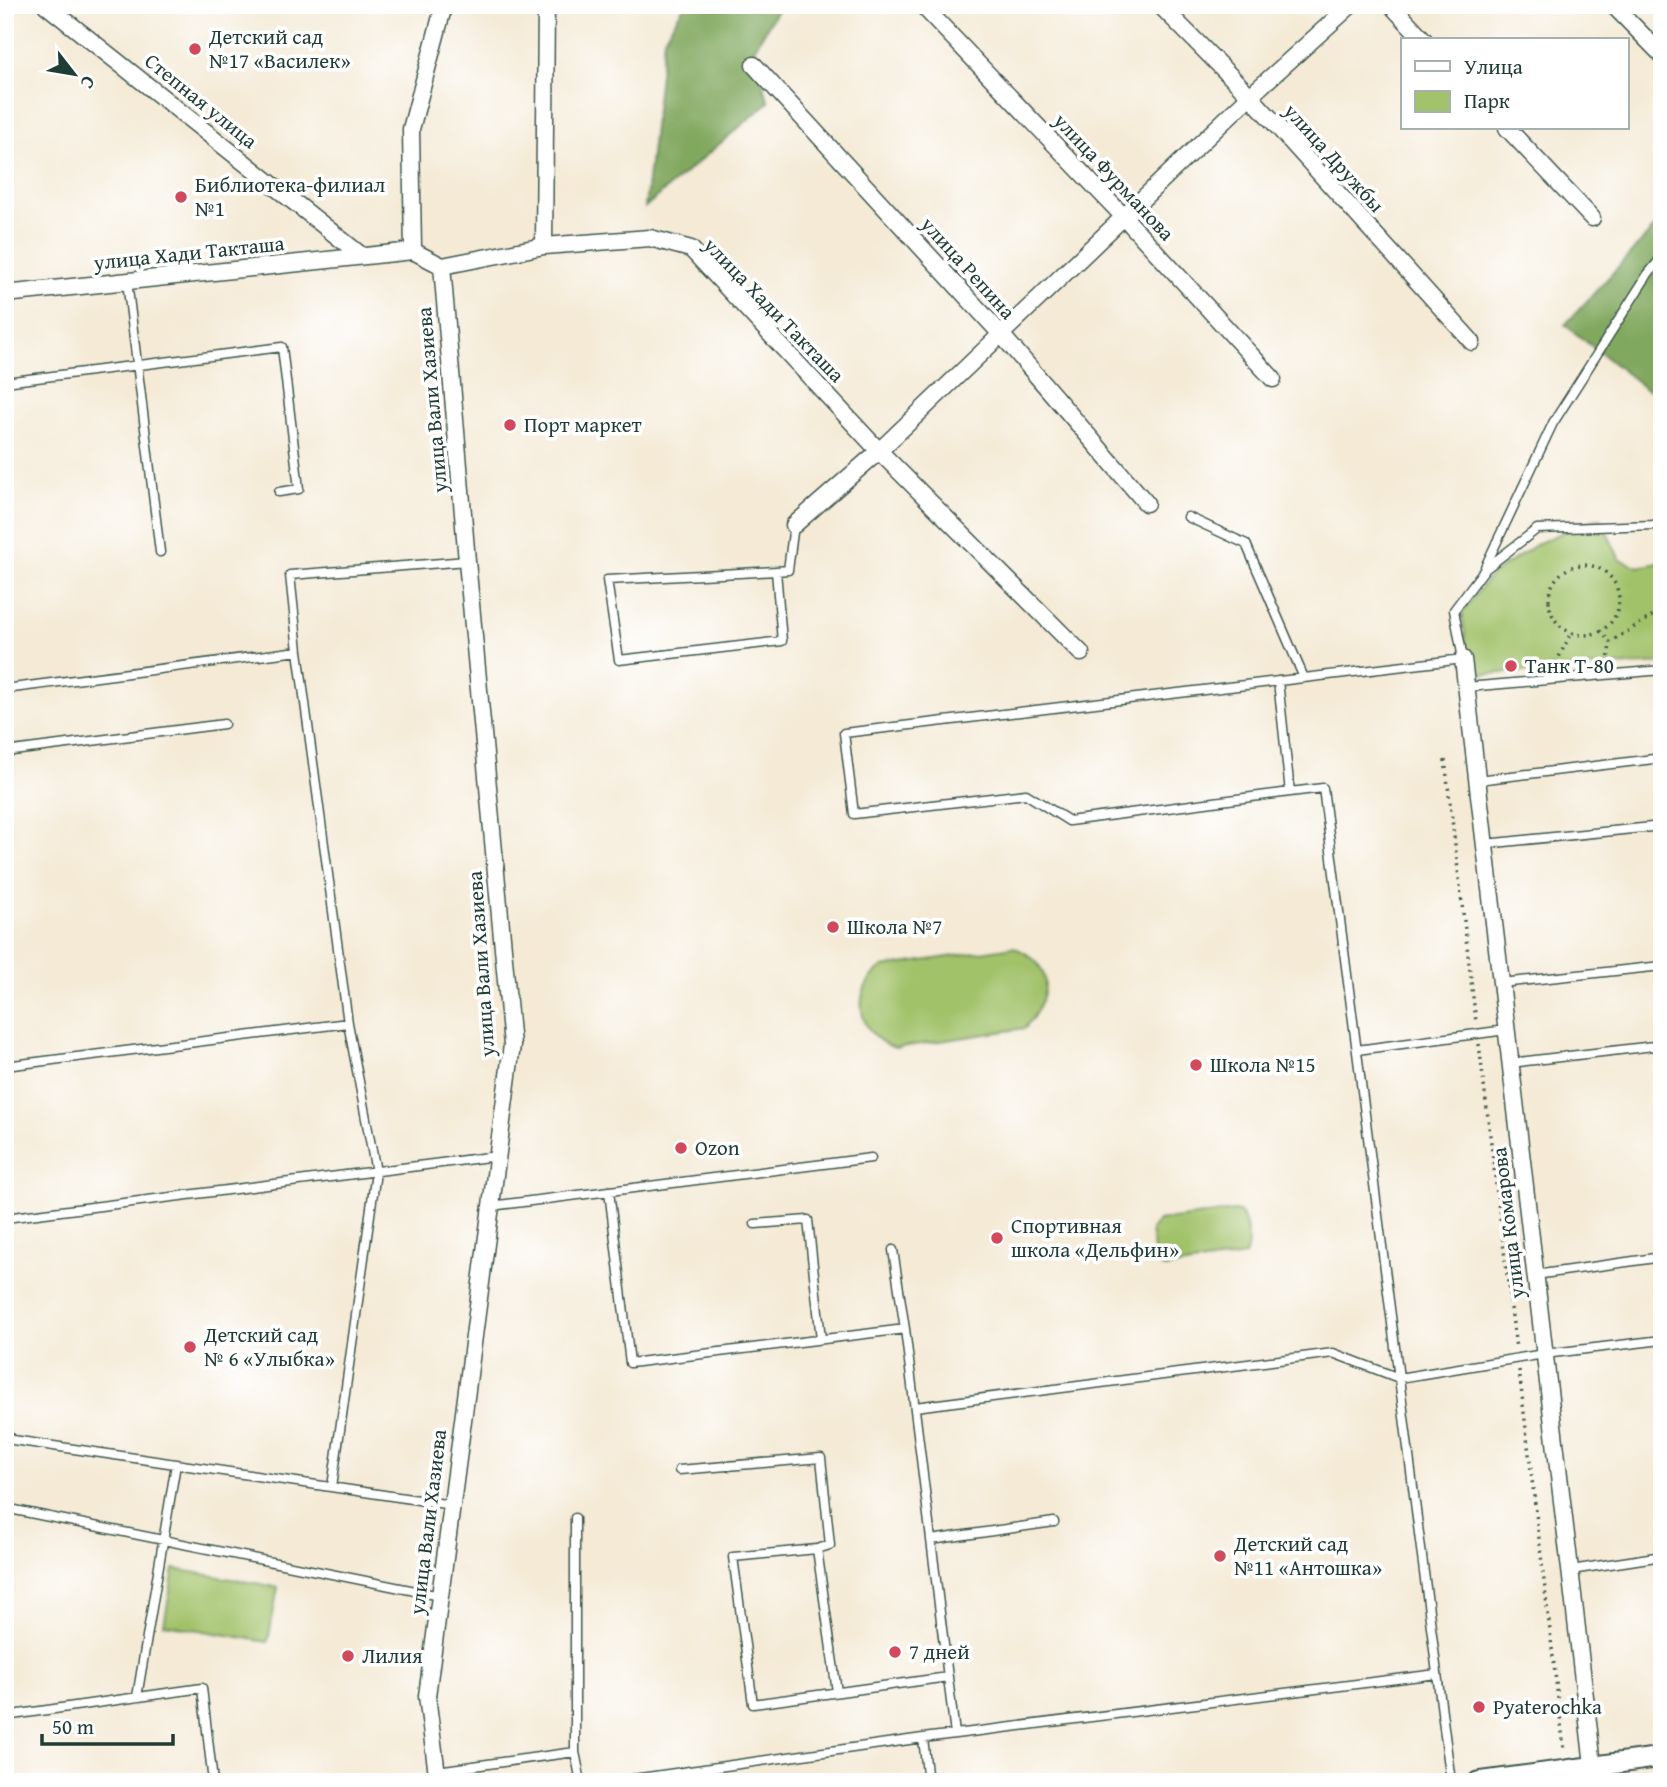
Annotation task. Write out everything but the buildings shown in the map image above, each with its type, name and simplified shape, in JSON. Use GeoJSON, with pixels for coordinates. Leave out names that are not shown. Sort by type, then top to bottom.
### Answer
{"type":"FeatureCollection","features":[{"type":"Feature","properties":{"kind":"street","name":"Степная улица"},"geometry":{"type":"LineString","coordinates":[[46,5],[362,256]]}},
{"type":"Feature","properties":{"kind":"street"},"geometry":{"type":"LineString","coordinates":[[442,266],[413,251],[411,129],[444,5]]}},
{"type":"Feature","properties":{"kind":"street"},"geometry":{"type":"LineString","coordinates":[[544,246],[546,5]]}},
{"type":"Feature","properties":{"kind":"street","name":"улица Фурманова"},"geometry":{"type":"LineString","coordinates":[[922,5],[1123,216],[1273,379]]}},
{"type":"Feature","properties":{"kind":"street","name":"улица Дружбы"},"geometry":{"type":"LineString","coordinates":[[1160,5],[1250,96],[1472,342]]}},
{"type":"Feature","properties":{"kind":"street"},"geometry":{"type":"LineString","coordinates":[[794,526],[879,451],[1123,216],[1351,5]]}},
{"type":"Feature","properties":{"kind":"street"},"geometry":{"type":"LineString","coordinates":[[1391,5],[1422,38]]}},
{"type":"Feature","properties":{"kind":"street"},"geometry":{"type":"LineString","coordinates":[[1613,5],[1662,55]]}},
{"type":"Feature","properties":{"kind":"street","name":"улица Репина"},"geometry":{"type":"LineString","coordinates":[[754,65],[1000,333],[1146,503]]}},
{"type":"Feature","properties":{"kind":"street"},"geometry":{"type":"LineString","coordinates":[[1509,130],[1592,218]]}},
{"type":"Feature","properties":{"kind":"street","name":"улица Хади Такташа"},"geometry":{"type":"LineString","coordinates":[[442,266],[544,246],[650,238],[691,249],[879,451],[1081,653]]}},
{"type":"Feature","properties":{"kind":"street","name":"улица Хади Такташа"},"geometry":{"type":"LineString","coordinates":[[5,294],[413,251]]}},
{"type":"Feature","properties":{"kind":"street","name":"улица Вали Хазиева"},"geometry":{"type":"LineString","coordinates":[[438,1776],[427,1696],[512,1045],[442,266]]}},
{"type":"Feature","properties":{"kind":"street","name":"улица Комарова"},"geometry":{"type":"LineString","coordinates":[[1463,659],[1593,1774]]}},
{"type":"Feature","properties":{"kind":"street"},"geometry":{"type":"LineString","coordinates":[[1478,1782],[1593,1774],[1662,1757]]}},
{"type":"Feature","properties":{"kind":"lane"},"geometry":{"type":"LineString","coordinates":[[1451,1782],[1324,788],[1069,821],[1026,794],[854,814],[844,733],[1463,659],[1454,610],[1483,570],[1553,423],[1648,274],[1662,257]]}},
{"type":"Feature","properties":{"kind":"lane"},"geometry":{"type":"LineString","coordinates":[[127,281],[160,552]]}},
{"type":"Feature","properties":{"kind":"lane"},"geometry":{"type":"LineString","coordinates":[[5,382],[282,347],[299,489],[279,492]]}},
{"type":"Feature","properties":{"kind":"lane"},"geometry":{"type":"LineString","coordinates":[[1188,517],[1246,544],[1304,678]]}},
{"type":"Feature","properties":{"kind":"lane"},"geometry":{"type":"LineString","coordinates":[[1483,570],[1536,529],[1654,525],[1662,520]]}},
{"type":"Feature","properties":{"kind":"lane"},"geometry":{"type":"LineString","coordinates":[[776,571],[782,641],[618,660],[607,580],[788,570],[794,526]]}},
{"type":"Feature","properties":{"kind":"lane"},"geometry":{"type":"LineString","coordinates":[[332,1487],[376,1171],[348,1023],[290,575],[467,561]]}},
{"type":"Feature","properties":{"kind":"lane"},"geometry":{"type":"LineString","coordinates":[[5,689],[298,651]]}},
{"type":"Feature","properties":{"kind":"lane"},"geometry":{"type":"LineString","coordinates":[[1467,687],[1662,670]]}},
{"type":"Feature","properties":{"kind":"lane"},"geometry":{"type":"LineString","coordinates":[[1278,681],[1290,792]]}},
{"type":"Feature","properties":{"kind":"lane"},"geometry":{"type":"LineString","coordinates":[[5,752],[224,724]]}},
{"type":"Feature","properties":{"kind":"lane"},"geometry":{"type":"LineString","coordinates":[[1478,780],[1662,758]]}},
{"type":"Feature","properties":{"kind":"lane"},"geometry":{"type":"LineString","coordinates":[[1485,844],[1662,826]]}},
{"type":"Feature","properties":{"kind":"lane"},"geometry":{"type":"LineString","coordinates":[[1501,983],[1662,966]]}},
{"type":"Feature","properties":{"kind":"lane"},"geometry":{"type":"LineString","coordinates":[[5,1066],[348,1023]]}},
{"type":"Feature","properties":{"kind":"lane"},"geometry":{"type":"LineString","coordinates":[[1357,1050],[1506,1030]]}},
{"type":"Feature","properties":{"kind":"lane"},"geometry":{"type":"LineString","coordinates":[[1510,1062],[1662,1045]]}},
{"type":"Feature","properties":{"kind":"lane"},"geometry":{"type":"LineString","coordinates":[[5,1218],[497,1156]]}},
{"type":"Feature","properties":{"kind":"lane"},"geometry":{"type":"LineString","coordinates":[[491,1206],[872,1158]]}},
{"type":"Feature","properties":{"kind":"lane"},"geometry":{"type":"LineString","coordinates":[[609,1191],[630,1363],[905,1329]]}},
{"type":"Feature","properties":{"kind":"lane"},"geometry":{"type":"LineString","coordinates":[[755,1224],[808,1220],[821,1339]]}},
{"type":"Feature","properties":{"kind":"lane"},"geometry":{"type":"LineString","coordinates":[[893,1250],[955,1734]]}},
{"type":"Feature","properties":{"kind":"lane"},"geometry":{"type":"LineString","coordinates":[[1535,1275],[1662,1257]]}},
{"type":"Feature","properties":{"kind":"lane"},"geometry":{"type":"LineString","coordinates":[[915,1407],[1333,1353],[1399,1378],[1544,1354],[1662,1340]]}},
{"type":"Feature","properties":{"kind":"lane"},"geometry":{"type":"LineString","coordinates":[[5,1432],[13,1440],[452,1505]]}},
{"type":"Feature","properties":{"kind":"lane"},"geometry":{"type":"LineString","coordinates":[[679,1470],[821,1458],[830,1545],[817,1549],[733,1557],[753,1704],[948,1677]]}},
{"type":"Feature","properties":{"kind":"lane"},"geometry":{"type":"LineString","coordinates":[[137,1697],[176,1464]]}},
{"type":"Feature","properties":{"kind":"lane"},"geometry":{"type":"LineString","coordinates":[[5,1508],[440,1596]]}},
{"type":"Feature","properties":{"kind":"lane"},"geometry":{"type":"LineString","coordinates":[[575,1518],[575,1752],[581,1782]]}},
{"type":"Feature","properties":{"kind":"lane"},"geometry":{"type":"LineString","coordinates":[[931,1540],[1054,1522]]}},
{"type":"Feature","properties":{"kind":"lane"},"geometry":{"type":"LineString","coordinates":[[817,1549],[837,1692]]}},
{"type":"Feature","properties":{"kind":"lane"},"geometry":{"type":"LineString","coordinates":[[1571,1570],[1662,1556]]}},
{"type":"Feature","properties":{"kind":"lane"},"geometry":{"type":"LineString","coordinates":[[612,1782],[923,1738],[1437,1674]]}},
{"type":"Feature","properties":{"kind":"lane"},"geometry":{"type":"LineString","coordinates":[[5,1716],[202,1688],[213,1782]]}},
{"type":"Feature","properties":{"kind":"lane"},"geometry":{"type":"LineString","coordinates":[[923,1738],[928,1782]]}},
{"type":"Feature","properties":{"kind":"lane"},"geometry":{"type":"LineString","coordinates":[[438,1776],[575,1752]]}},
{"type":"Feature","properties":{"kind":"path"},"geometry":{"type":"LineString","coordinates":[[1590,565],[1604,570],[1614,581],[1619,594],[1618,609],[1612,622],[1600,631],[1586,635],[1571,633],[1559,624],[1551,612],[1549,597],[1553,583],[1562,572],[1576,566],[1590,565]]}},
{"type":"Feature","properties":{"kind":"path"},"geometry":{"type":"LineString","coordinates":[[1610,642],[1660,612],[1662,617]]}},
{"type":"Feature","properties":{"kind":"path"},"geometry":{"type":"LineString","coordinates":[[1600,631],[1610,642],[1607,674]]}},
{"type":"Feature","properties":{"kind":"path"},"geometry":{"type":"LineString","coordinates":[[1547,680],[1571,633]]}},
{"type":"Feature","properties":{"kind":"path"},"geometry":{"type":"LineString","coordinates":[[1444,760],[1564,1749]]}},
{"type":"Feature","properties":{"kind":"green space"},"geometry":{"type":"Polygon","coordinates":[[[685,5],[780,5],[752,53],[769,102],[645,207],[664,38],[685,5]]]}},
{"type":"Feature","properties":{"kind":"green space"},"geometry":{"type":"Polygon","coordinates":[[[1662,219],[1662,396],[1647,390],[1565,325],[1662,219]]]}},
{"type":"Feature","properties":{"kind":"green space"},"geometry":{"type":"Polygon","coordinates":[[[1600,518],[1620,560],[1639,567],[1662,562],[1662,663],[1470,675],[1462,612],[1491,575],[1539,543],[1600,518]]]}},
{"type":"Feature","properties":{"kind":"green space"},"geometry":{"type":"Polygon","coordinates":[[[1013,947],[1037,963],[1043,972],[1045,983],[1040,1005],[1025,1028],[895,1048],[872,1034],[862,1012],[862,1000],[872,977],[883,967],[1013,947]]]}},
{"type":"Feature","properties":{"kind":"green space"},"geometry":{"type":"Polygon","coordinates":[[[1234,1211],[1242,1216],[1246,1227],[1245,1256],[1165,1268],[1156,1264],[1151,1230],[1158,1221],[1234,1211]]]}},
{"type":"Feature","properties":{"kind":"green space"},"geometry":{"type":"Polygon","coordinates":[[[174,1569],[278,1587],[268,1642],[164,1624],[174,1569]]]}},
{"type":"Feature","properties":{"kind":"place","name":"Детский сад №17 «Василек»"},"geometry":{"type":"Point","coordinates":[195,49]}},
{"type":"Feature","properties":{"kind":"place","name":"Библиотека-филиал №1"},"geometry":{"type":"Point","coordinates":[181,197]}},
{"type":"Feature","properties":{"kind":"place","name":"Порт маркет"},"geometry":{"type":"Point","coordinates":[510,425]}},
{"type":"Feature","properties":{"kind":"place","name":"Танк Т-80"},"geometry":{"type":"Point","coordinates":[1511,666]}},
{"type":"Feature","properties":{"kind":"place","name":"Школа №7"},"geometry":{"type":"Point","coordinates":[833,927]}},
{"type":"Feature","properties":{"kind":"place","name":"Школа №15"},"geometry":{"type":"Point","coordinates":[1196,1065]}},
{"type":"Feature","properties":{"kind":"place","name":"Ozon"},"geometry":{"type":"Point","coordinates":[681,1148]}},
{"type":"Feature","properties":{"kind":"place","name":"Спортивная школа «Дельфин»"},"geometry":{"type":"Point","coordinates":[997,1238]}},
{"type":"Feature","properties":{"kind":"place","name":"Детский сад № 6 «Улыбка»"},"geometry":{"type":"Point","coordinates":[190,1347]}},
{"type":"Feature","properties":{"kind":"place","name":"Детский сад №11 «Антошка»"},"geometry":{"type":"Point","coordinates":[1220,1556]}},
{"type":"Feature","properties":{"kind":"place","name":"7 дней"},"geometry":{"type":"Point","coordinates":[895,1652]}},
{"type":"Feature","properties":{"kind":"place","name":"Лилия"},"geometry":{"type":"Point","coordinates":[348,1656]}},
{"type":"Feature","properties":{"kind":"place","name":"Pyaterochka"},"geometry":{"type":"Point","coordinates":[1479,1707]}}]}
